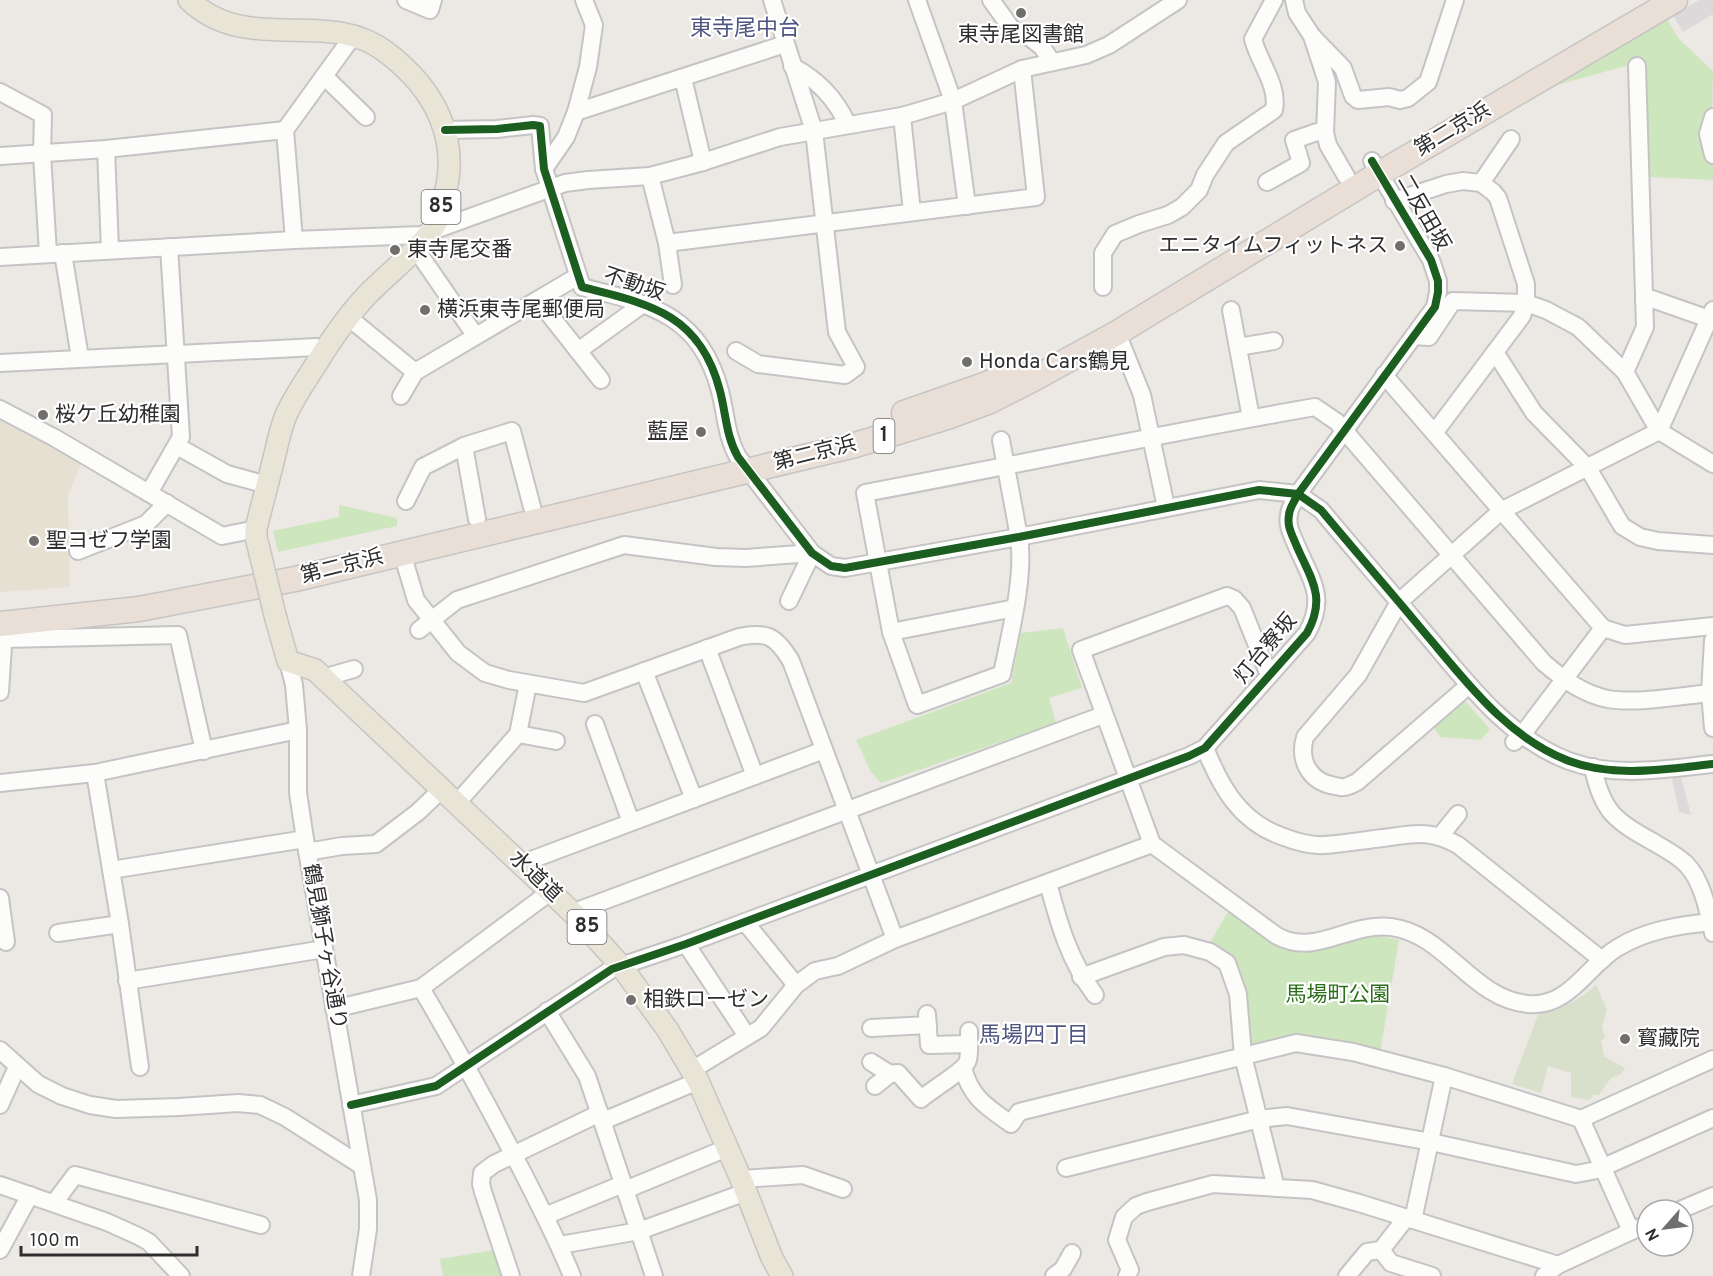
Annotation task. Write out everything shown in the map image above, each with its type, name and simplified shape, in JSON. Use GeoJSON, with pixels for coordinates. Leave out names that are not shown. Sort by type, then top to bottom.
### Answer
{"type":"FeatureCollection","features":[{"type":"Feature","properties":{"kind":"highway","name":"第二京浜"},"geometry":{"type":"LineString","coordinates":[[2,624],[79,601],[226,579],[532,507],[743,463],[865,442],[947,417],[990,401],[1117,333],[1642,0]]}},
{"type":"Feature","properties":{"kind":"highway","name":"第二京浜"},"geometry":{"type":"LineString","coordinates":[[2,624],[139,609],[295,579],[402,553],[743,463],[893,417],[987,384],[1049,354],[1346,176],[1376,168],[1675,0]]}},
{"type":"Feature","properties":{"kind":"main road","name":"85"},"geometry":{"type":"LineString","coordinates":[[189,0],[210,16],[240,28],[337,32],[369,41],[384,51],[410,75],[431,101],[445,130],[450,150],[446,191],[436,223],[348,317],[324,351],[286,414],[256,533]]}},
{"type":"Feature","properties":{"kind":"main road","name":"鶴見獅子ヶ谷通り"},"geometry":{"type":"LineString","coordinates":[[256,533],[288,661]]}},
{"type":"Feature","properties":{"kind":"main road","name":"水道道"},"geometry":{"type":"LineString","coordinates":[[288,661],[315,670],[575,915],[621,966],[668,1029],[695,1075],[772,1258],[782,1276]]}},
{"type":"Feature","properties":{"kind":"street"},"geometry":{"type":"LineString","coordinates":[[406,0],[430,9],[433,0]]}},
{"type":"Feature","properties":{"kind":"street"},"geometry":{"type":"LineString","coordinates":[[544,169],[566,137],[576,112],[588,67],[594,25],[584,0]]}},
{"type":"Feature","properties":{"kind":"street"},"geometry":{"type":"LineString","coordinates":[[736,351],[758,363],[845,375],[856,367],[837,332],[814,131],[772,0]]}},
{"type":"Feature","properties":{"kind":"street"},"geometry":{"type":"LineString","coordinates":[[917,0],[953,101],[967,206]]}},
{"type":"Feature","properties":{"kind":"street"},"geometry":{"type":"LineString","coordinates":[[990,0],[1012,29],[1029,37],[1042,47],[1052,62]]}},
{"type":"Feature","properties":{"kind":"street"},"geometry":{"type":"LineString","coordinates":[[422,240],[565,183],[650,176],[703,162],[780,137],[902,116],[953,101],[1022,69],[1086,55],[1109,45],[1178,0]]}},
{"type":"Feature","properties":{"kind":"street"},"geometry":{"type":"LineString","coordinates":[[1103,286],[1103,252],[1115,234],[1168,215],[1182,207],[1199,190],[1205,174],[1226,143],[1274,110],[1275,90],[1253,39],[1274,0]]}},
{"type":"Feature","properties":{"kind":"street"},"geometry":{"type":"LineString","coordinates":[[1294,0],[1297,13],[1312,36],[1343,68],[1353,96],[1358,100],[1408,98],[1428,82],[1455,0]]}},
{"type":"Feature","properties":{"kind":"street"},"geometry":{"type":"LineString","coordinates":[[294,240],[285,130],[353,36]]}},
{"type":"Feature","properties":{"kind":"street"},"geometry":{"type":"LineString","coordinates":[[1312,36],[1327,82],[1325,132],[1328,145],[1346,176]]}},
{"type":"Feature","properties":{"kind":"street"},"geometry":{"type":"LineString","coordinates":[[576,112],[785,44]]}},
{"type":"Feature","properties":{"kind":"street"},"geometry":{"type":"LineString","coordinates":[[792,66],[809,75],[822,86],[842,111],[848,125]]}},
{"type":"Feature","properties":{"kind":"street"},"geometry":{"type":"LineString","coordinates":[[1624,372],[1645,327],[1637,66]]}},
{"type":"Feature","properties":{"kind":"street"},"geometry":{"type":"LineString","coordinates":[[667,243],[1036,198],[1022,69]]}},
{"type":"Feature","properties":{"kind":"street"},"geometry":{"type":"LineString","coordinates":[[324,76],[366,117]]}},
{"type":"Feature","properties":{"kind":"street"},"geometry":{"type":"LineString","coordinates":[[683,78],[703,162]]}},
{"type":"Feature","properties":{"kind":"street"},"geometry":{"type":"LineString","coordinates":[[0,92],[43,115],[42,154],[56,253],[80,358]]}},
{"type":"Feature","properties":{"kind":"street"},"geometry":{"type":"LineString","coordinates":[[902,116],[912,213]]}},
{"type":"Feature","properties":{"kind":"street"},"geometry":{"type":"LineString","coordinates":[[1713,117],[1708,134],[1713,155]]}},
{"type":"Feature","properties":{"kind":"street"},"geometry":{"type":"LineString","coordinates":[[401,396],[415,372],[475,334],[578,276],[544,169],[540,126],[445,130]]}},
{"type":"Feature","properties":{"kind":"street"},"geometry":{"type":"LineString","coordinates":[[0,156],[106,149],[285,130]]}},
{"type":"Feature","properties":{"kind":"street"},"geometry":{"type":"LineString","coordinates":[[1267,182],[1301,164],[1294,140],[1317,132],[1325,132]]}},
{"type":"Feature","properties":{"kind":"street"},"geometry":{"type":"LineString","coordinates":[[1481,183],[1511,139]]}},
{"type":"Feature","properties":{"kind":"street"},"geometry":{"type":"LineString","coordinates":[[106,149],[110,250]]}},
{"type":"Feature","properties":{"kind":"street","name":"二反田坂"},"geometry":{"type":"LineString","coordinates":[[1345,431],[1435,307],[1438,281],[1431,260],[1376,168]]}},
{"type":"Feature","properties":{"kind":"street"},"geometry":{"type":"LineString","coordinates":[[650,176],[667,243],[673,285]]}},
{"type":"Feature","properties":{"kind":"street"},"geometry":{"type":"LineString","coordinates":[[1394,201],[1446,184],[1463,181],[1481,183],[1498,198],[1526,284],[1526,303],[1522,316],[1435,432]]}},
{"type":"Feature","properties":{"kind":"street"},"geometry":{"type":"LineString","coordinates":[[0,257],[421,235],[475,334]]}},
{"type":"Feature","properties":{"kind":"street"},"geometry":{"type":"LineString","coordinates":[[149,493],[181,437],[169,247]]}},
{"type":"Feature","properties":{"kind":"street","name":"不動坂"},"geometry":{"type":"LineString","coordinates":[[578,276],[582,287],[658,309],[683,325],[702,348],[720,390],[730,443],[812,553]]}},
{"type":"Feature","properties":{"kind":"street"},"geometry":{"type":"LineString","coordinates":[[1469,685],[1357,782],[1344,787],[1326,784],[1311,775],[1303,762],[1302,747],[1305,737],[1358,675],[1399,602],[1501,511],[1659,431],[1711,316],[1652,299],[1644,300]]}},
{"type":"Feature","properties":{"kind":"street"},"geometry":{"type":"LineString","coordinates":[[538,300],[601,380]]}},
{"type":"Feature","properties":{"kind":"street"},"geometry":{"type":"LineString","coordinates":[[1414,336],[1429,337],[1453,301],[1526,303],[1546,310],[1578,327],[1624,372],[1659,431],[1713,464]]}},
{"type":"Feature","properties":{"kind":"street"},"geometry":{"type":"LineString","coordinates":[[578,351],[643,304]]}},
{"type":"Feature","properties":{"kind":"street"},"geometry":{"type":"LineString","coordinates":[[1231,310],[1251,418]]}},
{"type":"Feature","properties":{"kind":"street"},"geometry":{"type":"LineString","coordinates":[[348,317],[415,372]]}},
{"type":"Feature","properties":{"kind":"street"},"geometry":{"type":"LineString","coordinates":[[1117,333],[1142,395],[1166,507]]}},
{"type":"Feature","properties":{"kind":"street"},"geometry":{"type":"LineString","coordinates":[[1238,347],[1274,341]]}},
{"type":"Feature","properties":{"kind":"street"},"geometry":{"type":"LineString","coordinates":[[0,363],[316,347],[324,351]]}},
{"type":"Feature","properties":{"kind":"street"},"geometry":{"type":"LineString","coordinates":[[1495,352],[1534,413],[1588,468],[1615,517],[1630,532],[1658,541],[1713,545]]}},
{"type":"Feature","properties":{"kind":"street"},"geometry":{"type":"LineString","coordinates":[[1384,375],[1603,628],[1625,635],[1713,626]]}},
{"type":"Feature","properties":{"kind":"street"},"geometry":{"type":"LineString","coordinates":[[1001,440],[1005,467],[1021,548],[1015,608],[1002,674],[917,705],[891,632],[865,493],[1005,467],[1150,439],[1251,418],[1315,407],[1337,422],[1544,663],[1564,680],[1584,691],[1608,699],[1711,696]]}},
{"type":"Feature","properties":{"kind":"street"},"geometry":{"type":"LineString","coordinates":[[0,409],[55,438],[222,536],[256,533]]}},
{"type":"Feature","properties":{"kind":"street"},"geometry":{"type":"LineString","coordinates":[[406,501],[423,467],[464,446],[512,431],[532,507]]}},
{"type":"Feature","properties":{"kind":"street","name":"灯台寮坂"},"geometry":{"type":"LineString","coordinates":[[1205,748],[1306,633],[1315,618],[1317,601],[1314,586],[1288,526],[1288,513],[1298,494],[1345,431]]}},
{"type":"Feature","properties":{"kind":"street"},"geometry":{"type":"LineString","coordinates":[[177,446],[227,474],[267,485]]}},
{"type":"Feature","properties":{"kind":"street"},"geometry":{"type":"LineString","coordinates":[[464,446],[477,519]]}},
{"type":"Feature","properties":{"kind":"street"},"geometry":{"type":"LineString","coordinates":[[425,625],[457,600],[624,545],[716,557],[746,558],[812,553],[831,566],[845,568],[1259,490],[1298,494],[1321,510],[1469,685],[1508,725],[1518,739],[1569,761],[1593,768],[1648,771],[1713,764]]}},
{"type":"Feature","properties":{"kind":"street"},"geometry":{"type":"LineString","coordinates":[[78,552],[146,524],[167,503]]}},
{"type":"Feature","properties":{"kind":"street"},"geometry":{"type":"LineString","coordinates":[[402,553],[425,625],[485,673],[528,684],[585,696],[644,671],[755,633],[771,637],[779,643],[791,661],[896,939]]}},
{"type":"Feature","properties":{"kind":"street"},"geometry":{"type":"LineString","coordinates":[[789,601],[812,553]]}},
{"type":"Feature","properties":{"kind":"street"},"geometry":{"type":"LineString","coordinates":[[1269,675],[1242,608],[1234,599],[1227,596],[1081,650],[1152,844],[1261,926],[1288,942],[1301,944],[1319,942],[1350,931],[1371,928],[1390,927],[1407,931],[1438,948],[1499,997],[1514,1002],[1536,1004],[1557,998],[1577,985],[1619,946],[1649,933],[1673,927],[1712,926],[1692,871],[1685,862],[1610,813],[1598,791],[1593,768]]}},
{"type":"Feature","properties":{"kind":"street"},"geometry":{"type":"LineString","coordinates":[[891,632],[1015,608]]}},
{"type":"Feature","properties":{"kind":"street"},"geometry":{"type":"LineString","coordinates":[[0,693],[2,624],[178,635],[204,751]]}},
{"type":"Feature","properties":{"kind":"street"},"geometry":{"type":"LineString","coordinates":[[1518,739],[1603,628]]}},
{"type":"Feature","properties":{"kind":"street"},"geometry":{"type":"LineString","coordinates":[[1713,640],[1711,696],[1713,728]]}},
{"type":"Feature","properties":{"kind":"street"},"geometry":{"type":"LineString","coordinates":[[707,648],[755,776]]}},
{"type":"Feature","properties":{"kind":"street","name":"鶴見獅子ヶ谷通り"},"geometry":{"type":"LineString","coordinates":[[288,661],[294,684],[298,730],[298,793],[369,1214],[361,1276]]}},
{"type":"Feature","properties":{"kind":"street"},"geometry":{"type":"LineString","coordinates":[[323,678],[354,669]]}},
{"type":"Feature","properties":{"kind":"street"},"geometry":{"type":"LineString","coordinates":[[644,671],[694,799]]}},
{"type":"Feature","properties":{"kind":"street"},"geometry":{"type":"LineString","coordinates":[[111,870],[306,845],[376,844],[418,812],[449,796],[518,734],[528,684]]}},
{"type":"Feature","properties":{"kind":"street"},"geometry":{"type":"LineString","coordinates":[[575,915],[582,909],[1103,715]]}},
{"type":"Feature","properties":{"kind":"street"},"geometry":{"type":"LineString","coordinates":[[595,724],[632,822]]}},
{"type":"Feature","properties":{"kind":"street"},"geometry":{"type":"LineString","coordinates":[[0,783],[95,773],[298,730]]}},
{"type":"Feature","properties":{"kind":"street"},"geometry":{"type":"LineString","coordinates":[[518,734],[556,741]]}},
{"type":"Feature","properties":{"kind":"street"},"geometry":{"type":"LineString","coordinates":[[351,1105],[436,1086],[612,969],[686,944],[1189,756],[1205,748],[1216,776],[1232,801],[1252,822],[1277,835],[1302,843],[1323,845],[1418,833],[1441,836],[1458,845],[1602,960]]}},
{"type":"Feature","properties":{"kind":"street"},"geometry":{"type":"LineString","coordinates":[[524,868],[531,860],[824,750]]}},
{"type":"Feature","properties":{"kind":"street"},"geometry":{"type":"LineString","coordinates":[[95,773],[120,924],[140,1067]]}},
{"type":"Feature","properties":{"kind":"street"},"geometry":{"type":"LineString","coordinates":[[1441,836],[1458,814]]}},
{"type":"Feature","properties":{"kind":"street"},"geometry":{"type":"LineString","coordinates":[[512,1276],[481,1184],[482,1173],[485,1170],[513,1154],[695,1075],[761,1028],[796,985],[815,971],[838,966],[896,939],[1152,844]]}},
{"type":"Feature","properties":{"kind":"street"},"geometry":{"type":"LineString","coordinates":[[1048,883],[1060,932],[1082,977],[1095,995]]}},
{"type":"Feature","properties":{"kind":"street"},"geometry":{"type":"LineString","coordinates":[[334,1009],[422,988],[550,892]]}},
{"type":"Feature","properties":{"kind":"street"},"geometry":{"type":"LineString","coordinates":[[0,898],[6,942]]}},
{"type":"Feature","properties":{"kind":"street"},"geometry":{"type":"LineString","coordinates":[[745,922],[796,985]]}},
{"type":"Feature","properties":{"kind":"street"},"geometry":{"type":"LineString","coordinates":[[58,933],[120,924]]}},
{"type":"Feature","properties":{"kind":"street"},"geometry":{"type":"LineString","coordinates":[[686,944],[747,1036]]}},
{"type":"Feature","properties":{"kind":"street"},"geometry":{"type":"LineString","coordinates":[[1082,977],[1164,947],[1184,945],[1210,952],[1227,963],[1238,994],[1244,1056],[1276,1188]]}},
{"type":"Feature","properties":{"kind":"street"},"geometry":{"type":"LineString","coordinates":[[127,981],[324,949]]}},
{"type":"Feature","properties":{"kind":"street"},"geometry":{"type":"LineString","coordinates":[[422,988],[466,1064],[513,1154],[560,1245],[572,1276]]}},
{"type":"Feature","properties":{"kind":"street"},"geometry":{"type":"LineString","coordinates":[[547,1011],[586,1076],[602,1117],[609,1146],[654,1276]]}},
{"type":"Feature","properties":{"kind":"street"},"geometry":{"type":"LineString","coordinates":[[871,1026],[927,1019],[929,1045],[969,1037],[968,1062],[921,1099],[898,1073],[890,1074],[875,1086]]}},
{"type":"Feature","properties":{"kind":"street"},"geometry":{"type":"LineString","coordinates":[[963,1068],[968,1086],[984,1105],[1011,1124],[1019,1112],[1296,1043],[1353,1052],[1444,1076],[1581,1119],[1713,1059]]}},
{"type":"Feature","properties":{"kind":"street"},"geometry":{"type":"LineString","coordinates":[[0,1050],[38,1084],[62,1096],[90,1105],[116,1109],[238,1103],[260,1106],[285,1117],[362,1166]]}},
{"type":"Feature","properties":{"kind":"street"},"geometry":{"type":"LineString","coordinates":[[871,1062],[890,1074]]}},
{"type":"Feature","properties":{"kind":"street"},"geometry":{"type":"LineString","coordinates":[[0,1105],[17,1067]]}},
{"type":"Feature","properties":{"kind":"street"},"geometry":{"type":"LineString","coordinates":[[1347,1276],[1368,1252],[1381,1250],[1410,1219],[1431,1142],[1444,1076]]}},
{"type":"Feature","properties":{"kind":"street"},"geometry":{"type":"LineString","coordinates":[[1066,1168],[1259,1119],[1287,1116],[1431,1142],[1576,1174],[1603,1167],[1713,1118]]}},
{"type":"Feature","properties":{"kind":"street"},"geometry":{"type":"LineString","coordinates":[[1581,1119],[1631,1231]]}},
{"type":"Feature","properties":{"kind":"street"},"geometry":{"type":"LineString","coordinates":[[545,1216],[727,1148]]}},
{"type":"Feature","properties":{"kind":"street"},"geometry":{"type":"LineString","coordinates":[[54,1203],[75,1175],[261,1225]]}},
{"type":"Feature","properties":{"kind":"street"},"geometry":{"type":"LineString","coordinates":[[560,1245],[639,1231],[743,1185],[803,1175],[843,1189]]}},
{"type":"Feature","properties":{"kind":"street"},"geometry":{"type":"LineString","coordinates":[[1126,1276],[1130,1270],[1117,1240],[1124,1217],[1136,1206],[1213,1184],[1312,1191],[1558,1264]]}},
{"type":"Feature","properties":{"kind":"street"},"geometry":{"type":"LineString","coordinates":[[0,1185],[106,1222],[149,1242],[181,1276]]}},
{"type":"Feature","properties":{"kind":"street"},"geometry":{"type":"LineString","coordinates":[[0,1250],[30,1195]]}},
{"type":"Feature","properties":{"kind":"street"},"geometry":{"type":"LineString","coordinates":[[1695,1204],[1713,1196]]}},
{"type":"Feature","properties":{"kind":"street"},"geometry":{"type":"LineString","coordinates":[[1544,1276],[1558,1264],[1635,1229]]}},
{"type":"Feature","properties":{"kind":"street"},"geometry":{"type":"LineString","coordinates":[[1381,1250],[1391,1263],[1432,1276]]}},
{"type":"Feature","properties":{"kind":"street"},"geometry":{"type":"LineString","coordinates":[[1054,1276],[1063,1269],[1072,1253]]}},
{"type":"Feature","properties":{"kind":"shaded area"},"geometry":{"type":"Polygon","coordinates":[[[1699,0],[1713,0],[1713,14],[1683,32],[1673,15],[1699,0]]]}},
{"type":"Feature","properties":{"kind":"shaded area","name":"聖ヨゼフ学園"},"geometry":{"type":"Polygon","coordinates":[[[0,420],[82,460],[68,495],[70,587],[0,592],[0,420]]]}},
{"type":"Feature","properties":{"kind":"shaded area"},"geometry":{"type":"Polygon","coordinates":[[[1681,777],[1691,815],[1679,812],[1672,778],[1681,777]]]}},
{"type":"Feature","properties":{"kind":"green space"},"geometry":{"type":"Polygon","coordinates":[[[1667,19],[1679,39],[1713,71],[1711,161],[1713,180],[1649,177],[1645,172],[1640,62],[1557,85],[1667,19]]]}},
{"type":"Feature","properties":{"kind":"green space"},"geometry":{"type":"Polygon","coordinates":[[[339,505],[397,518],[397,526],[278,552],[273,531],[339,517],[339,505]]]}},
{"type":"Feature","properties":{"kind":"green space"},"geometry":{"type":"Polygon","coordinates":[[[1063,628],[1082,688],[1049,698],[1056,723],[881,783],[871,772],[856,740],[1011,683],[1021,633],[1063,628]]]}},
{"type":"Feature","properties":{"kind":"green space"},"geometry":{"type":"Polygon","coordinates":[[[1464,700],[1490,729],[1481,740],[1440,737],[1433,726],[1464,700]]]}},
{"type":"Feature","properties":{"kind":"green space","name":"馬場町公園"},"geometry":{"type":"Polygon","coordinates":[[[1229,910],[1285,946],[1376,935],[1399,940],[1380,1053],[1294,1038],[1254,1044],[1247,1041],[1242,990],[1208,946],[1229,910]]]}},
{"type":"Feature","properties":{"kind":"green space"},"geometry":{"type":"Polygon","coordinates":[[[1596,985],[1607,1010],[1602,1026],[1605,1038],[1601,1040],[1604,1056],[1625,1068],[1621,1074],[1611,1078],[1599,1095],[1593,1095],[1590,1100],[1571,1097],[1571,1073],[1548,1066],[1541,1093],[1512,1084],[1538,1015],[1569,1004],[1596,985]]]}},
{"type":"Feature","properties":{"kind":"green space"},"geometry":{"type":"Polygon","coordinates":[[[500,1249],[509,1276],[443,1276],[440,1259],[500,1249]]]}},
{"type":"Feature","properties":{"kind":"cycle path"},"geometry":{"type":"LineString","coordinates":[[445,130],[540,126],[544,169],[582,287],[650,307],[685,329],[700,345],[711,365],[720,391],[731,441],[738,457],[812,553],[831,566],[845,568],[1259,490],[1298,494],[1321,510],[1472,688],[1507,723],[1526,738],[1546,751],[1569,761],[1604,769],[1640,771],[1713,764]]}},
{"type":"Feature","properties":{"kind":"cycle path"},"geometry":{"type":"LineString","coordinates":[[351,1105],[436,1086],[612,969],[686,944],[1189,756],[1205,748],[1307,633],[1313,620],[1316,597],[1314,586],[1290,529],[1290,510],[1298,494],[1435,307],[1438,281],[1431,260],[1372,161]]}},
{"type":"Feature","properties":{"kind":"place","name":"東寺尾図書館"},"geometry":{"type":"Point","coordinates":[1021,13]}},
{"type":"Feature","properties":{"kind":"place","name":"エニタイムフィットネス"},"geometry":{"type":"Point","coordinates":[1400,246]}},
{"type":"Feature","properties":{"kind":"place","name":"東寺尾交番"},"geometry":{"type":"Point","coordinates":[395,250]}},
{"type":"Feature","properties":{"kind":"place","name":"横浜東寺尾郵便局"},"geometry":{"type":"Point","coordinates":[425,310]}},
{"type":"Feature","properties":{"kind":"place","name":"Honda Cars鶴見"},"geometry":{"type":"Point","coordinates":[967,362]}},
{"type":"Feature","properties":{"kind":"place","name":"桜ケ丘幼稚園"},"geometry":{"type":"Point","coordinates":[43,415]}},
{"type":"Feature","properties":{"kind":"place","name":"藍屋"},"geometry":{"type":"Point","coordinates":[701,432]}},
{"type":"Feature","properties":{"kind":"place","name":"聖ヨゼフ学園"},"geometry":{"type":"Point","coordinates":[34,541]}},
{"type":"Feature","properties":{"kind":"place","name":"相鉄ローゼン"},"geometry":{"type":"Point","coordinates":[631,1000]}},
{"type":"Feature","properties":{"kind":"place","name":"寳藏院"},"geometry":{"type":"Point","coordinates":[1625,1039]}},
{"type":"Feature","properties":{"kind":"district","name":"東寺尾中台"},"geometry":{"type":"Point","coordinates":[745,29]}},
{"type":"Feature","properties":{"kind":"district","name":"馬場四丁目"},"geometry":{"type":"Point","coordinates":[1034,1036]}}]}
